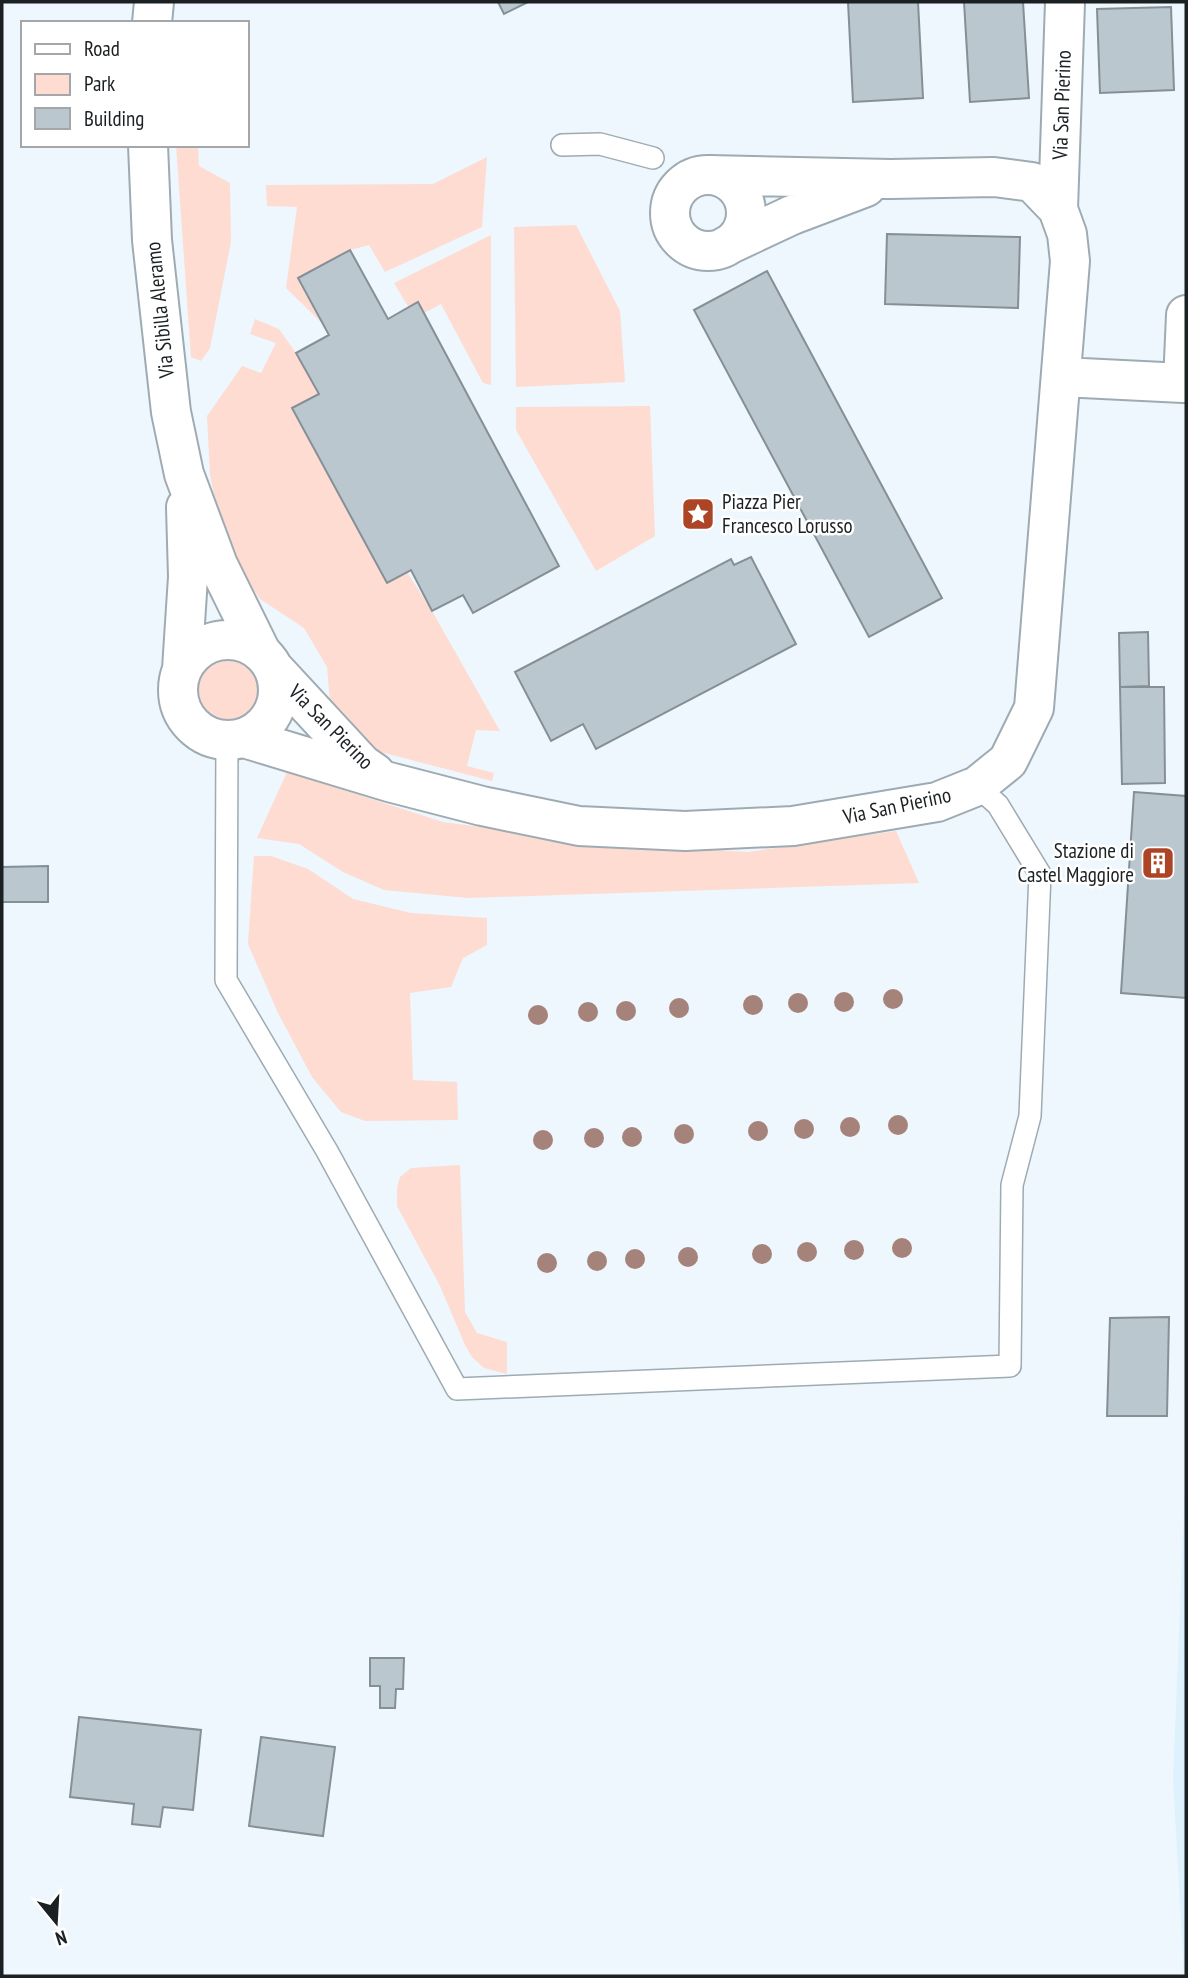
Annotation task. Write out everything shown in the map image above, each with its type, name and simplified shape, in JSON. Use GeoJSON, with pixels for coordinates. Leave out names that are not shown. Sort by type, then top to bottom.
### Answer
{"type":"FeatureCollection","features":[{"type":"Feature","properties":{"kind":"street"},"geometry":{"type":"LineString","coordinates":[[152,21],[154,2]]}},
{"type":"Feature","properties":{"kind":"street","name":"Via San Pierino"},"geometry":{"type":"LineString","coordinates":[[388,782],[362,764],[267,660],[246,642],[231,639],[216,641],[190,656],[181,669],[177,685],[178,702],[185,717],[196,730],[211,738],[236,739],[388,782],[482,806],[579,826],[685,831],[806,824],[937,802],[976,786],[1008,761],[1034,708],[1062,377],[1070,261],[1067,234],[1058,209],[1065,2]]}},
{"type":"Feature","properties":{"kind":"street","name":"Via Sibilla Aleramo"},"geometry":{"type":"LineString","coordinates":[[148,147],[152,240],[171,412],[184,474],[218,565],[267,660]]}},
{"type":"Feature","properties":{"kind":"street"},"geometry":{"type":"LineString","coordinates":[[709,175],[721,177],[732,184],[745,204],[746,216],[735,239],[726,246],[701,250],[690,246],[673,228],[671,203],[685,182],[709,175]]}},
{"type":"Feature","properties":{"kind":"street","name":"Via San Pierino"},"geometry":{"type":"LineString","coordinates":[[709,175],[891,179],[994,177],[1032,183],[1058,209]]}},
{"type":"Feature","properties":{"kind":"street","name":"Via San Pierino"},"geometry":{"type":"LineString","coordinates":[[726,246],[838,196],[891,179]]}},
{"type":"Feature","properties":{"kind":"street"},"geometry":{"type":"LineString","coordinates":[[1062,377],[1184,383],[1186,315]]}},
{"type":"Feature","properties":{"kind":"street","name":"Via Sibilla Aleramo"},"geometry":{"type":"LineString","coordinates":[[181,669],[188,577],[184,474]]}},
{"type":"Feature","properties":{"kind":"street","name":"Via San Pierino"},"geometry":{"type":"LineString","coordinates":[[236,739],[259,730],[270,718],[277,703],[279,686],[267,660]]}},
{"type":"Feature","properties":{"kind":"lane"},"geometry":{"type":"LineString","coordinates":[[562,145],[600,144],[653,158]]}},
{"type":"Feature","properties":{"kind":"lane"},"geometry":{"type":"LineString","coordinates":[[236,739],[226,980],[327,1151],[457,1390],[1010,1366],[1012,1185],[1030,1116],[1040,874],[998,805],[976,786]]}},
{"type":"Feature","properties":{"kind":"shaded area"},"geometry":{"type":"Polygon","coordinates":[[[1186,1463],[1186,1976],[1184,1976],[1173,1779],[1186,1463]]]}},
{"type":"Feature","properties":{"kind":"green space"},"geometry":{"type":"Polygon","coordinates":[[[176,147],[198,147],[199,166],[230,183],[231,242],[210,348],[201,361],[191,357],[176,147]]]}},
{"type":"Feature","properties":{"kind":"green space"},"geometry":{"type":"Polygon","coordinates":[[[487,157],[482,227],[385,272],[369,245],[350,250],[299,277],[325,326],[286,288],[297,207],[267,206],[266,185],[433,184],[487,157]]]}},
{"type":"Feature","properties":{"kind":"green space"},"geometry":{"type":"Polygon","coordinates":[[[576,225],[620,311],[625,382],[516,387],[514,227],[576,225]]]}},
{"type":"Feature","properties":{"kind":"green space"},"geometry":{"type":"Polygon","coordinates":[[[491,235],[491,385],[483,383],[441,304],[424,313],[418,303],[409,308],[394,283],[491,235]]]}},
{"type":"Feature","properties":{"kind":"green space"},"geometry":{"type":"Polygon","coordinates":[[[255,319],[279,329],[319,394],[388,582],[407,572],[500,731],[476,730],[467,766],[494,773],[492,781],[373,750],[330,703],[327,667],[304,628],[260,599],[222,534],[210,475],[207,416],[242,366],[261,373],[276,343],[250,334],[255,319]]]}},
{"type":"Feature","properties":{"kind":"green space"},"geometry":{"type":"Polygon","coordinates":[[[650,406],[655,536],[596,571],[516,430],[516,407],[650,406]]]}},
{"type":"Feature","properties":{"kind":"green space"},"geometry":{"type":"Polygon","coordinates":[[[228,657],[241,660],[252,667],[259,678],[262,691],[259,704],[252,715],[241,722],[228,725],[215,722],[204,715],[197,704],[194,691],[197,678],[204,667],[215,660],[228,657]]]}},
{"type":"Feature","properties":{"kind":"green space"},"geometry":{"type":"Polygon","coordinates":[[[287,772],[443,822],[599,843],[748,852],[896,831],[919,883],[468,898],[384,890],[343,872],[299,844],[257,838],[287,772]]]}},
{"type":"Feature","properties":{"kind":"green space"},"geometry":{"type":"Polygon","coordinates":[[[254,856],[271,856],[308,869],[353,899],[411,913],[487,918],[487,945],[463,958],[451,987],[410,993],[413,1080],[457,1082],[458,1120],[365,1121],[341,1112],[312,1077],[278,1013],[248,944],[254,856]]]}},
{"type":"Feature","properties":{"kind":"green space"},"geometry":{"type":"Polygon","coordinates":[[[460,1165],[465,1312],[477,1333],[507,1342],[507,1374],[484,1368],[472,1357],[440,1286],[397,1206],[400,1177],[411,1168],[460,1165]]]}},
{"type":"Feature","properties":{"kind":"building"},"geometry":{"type":"Polygon","coordinates":[[[498,2],[528,2],[504,14],[498,2]]]}},
{"type":"Feature","properties":{"kind":"building"},"geometry":{"type":"Polygon","coordinates":[[[848,2],[918,2],[923,98],[853,102],[848,2]]]}},
{"type":"Feature","properties":{"kind":"building"},"geometry":{"type":"Polygon","coordinates":[[[964,2],[1023,2],[1029,98],[970,102],[964,2]]]}},
{"type":"Feature","properties":{"kind":"building"},"geometry":{"type":"Polygon","coordinates":[[[1171,7],[1174,90],[1100,93],[1097,9],[1171,7]]]}},
{"type":"Feature","properties":{"kind":"building"},"geometry":{"type":"Polygon","coordinates":[[[887,234],[1020,237],[1018,308],[885,304],[887,234]]]}},
{"type":"Feature","properties":{"kind":"building"},"geometry":{"type":"Polygon","coordinates":[[[350,250],[388,319],[418,302],[559,566],[473,613],[463,595],[432,611],[411,570],[387,583],[292,408],[319,394],[296,353],[329,335],[298,278],[350,250]]]}},
{"type":"Feature","properties":{"kind":"building"},"geometry":{"type":"Polygon","coordinates":[[[767,271],[942,598],[869,637],[694,310],[767,271]]]}},
{"type":"Feature","properties":{"kind":"building"},"geometry":{"type":"Polygon","coordinates":[[[751,557],[796,644],[596,749],[583,724],[551,741],[515,672],[731,559],[734,565],[751,557]]]}},
{"type":"Feature","properties":{"kind":"building"},"geometry":{"type":"Polygon","coordinates":[[[1148,632],[1149,686],[1120,687],[1119,633],[1148,632]]]}},
{"type":"Feature","properties":{"kind":"building"},"geometry":{"type":"Polygon","coordinates":[[[1120,687],[1164,687],[1165,783],[1122,784],[1120,687]]]}},
{"type":"Feature","properties":{"kind":"building","name":"Stazione di Castel Maggiore"},"geometry":{"type":"Polygon","coordinates":[[[1134,792],[1186,796],[1186,998],[1121,993],[1134,792]]]}},
{"type":"Feature","properties":{"kind":"building"},"geometry":{"type":"Polygon","coordinates":[[[48,866],[48,902],[2,902],[2,867],[48,866]]]}},
{"type":"Feature","properties":{"kind":"building"},"geometry":{"type":"Polygon","coordinates":[[[1169,1317],[1167,1416],[1107,1416],[1110,1318],[1169,1317]]]}},
{"type":"Feature","properties":{"kind":"building"},"geometry":{"type":"Polygon","coordinates":[[[370,1658],[404,1658],[403,1689],[396,1689],[395,1708],[380,1708],[380,1686],[370,1686],[370,1658]]]}},
{"type":"Feature","properties":{"kind":"building"},"geometry":{"type":"Polygon","coordinates":[[[79,1717],[201,1730],[193,1810],[163,1807],[160,1827],[132,1824],[134,1804],[70,1797],[79,1717]]]}},
{"type":"Feature","properties":{"kind":"building"},"geometry":{"type":"Polygon","coordinates":[[[261,1737],[335,1747],[323,1836],[249,1826],[261,1737]]]}},
{"type":"Feature","properties":{"kind":"place","name":"Piazza Pier Francesco Lorusso"},"geometry":{"type":"Point","coordinates":[698,514]}},
{"type":"Feature","properties":{"kind":"place","name":"Stazione di Castel Maggiore"},"geometry":{"type":"Point","coordinates":[1158,863]}}]}
